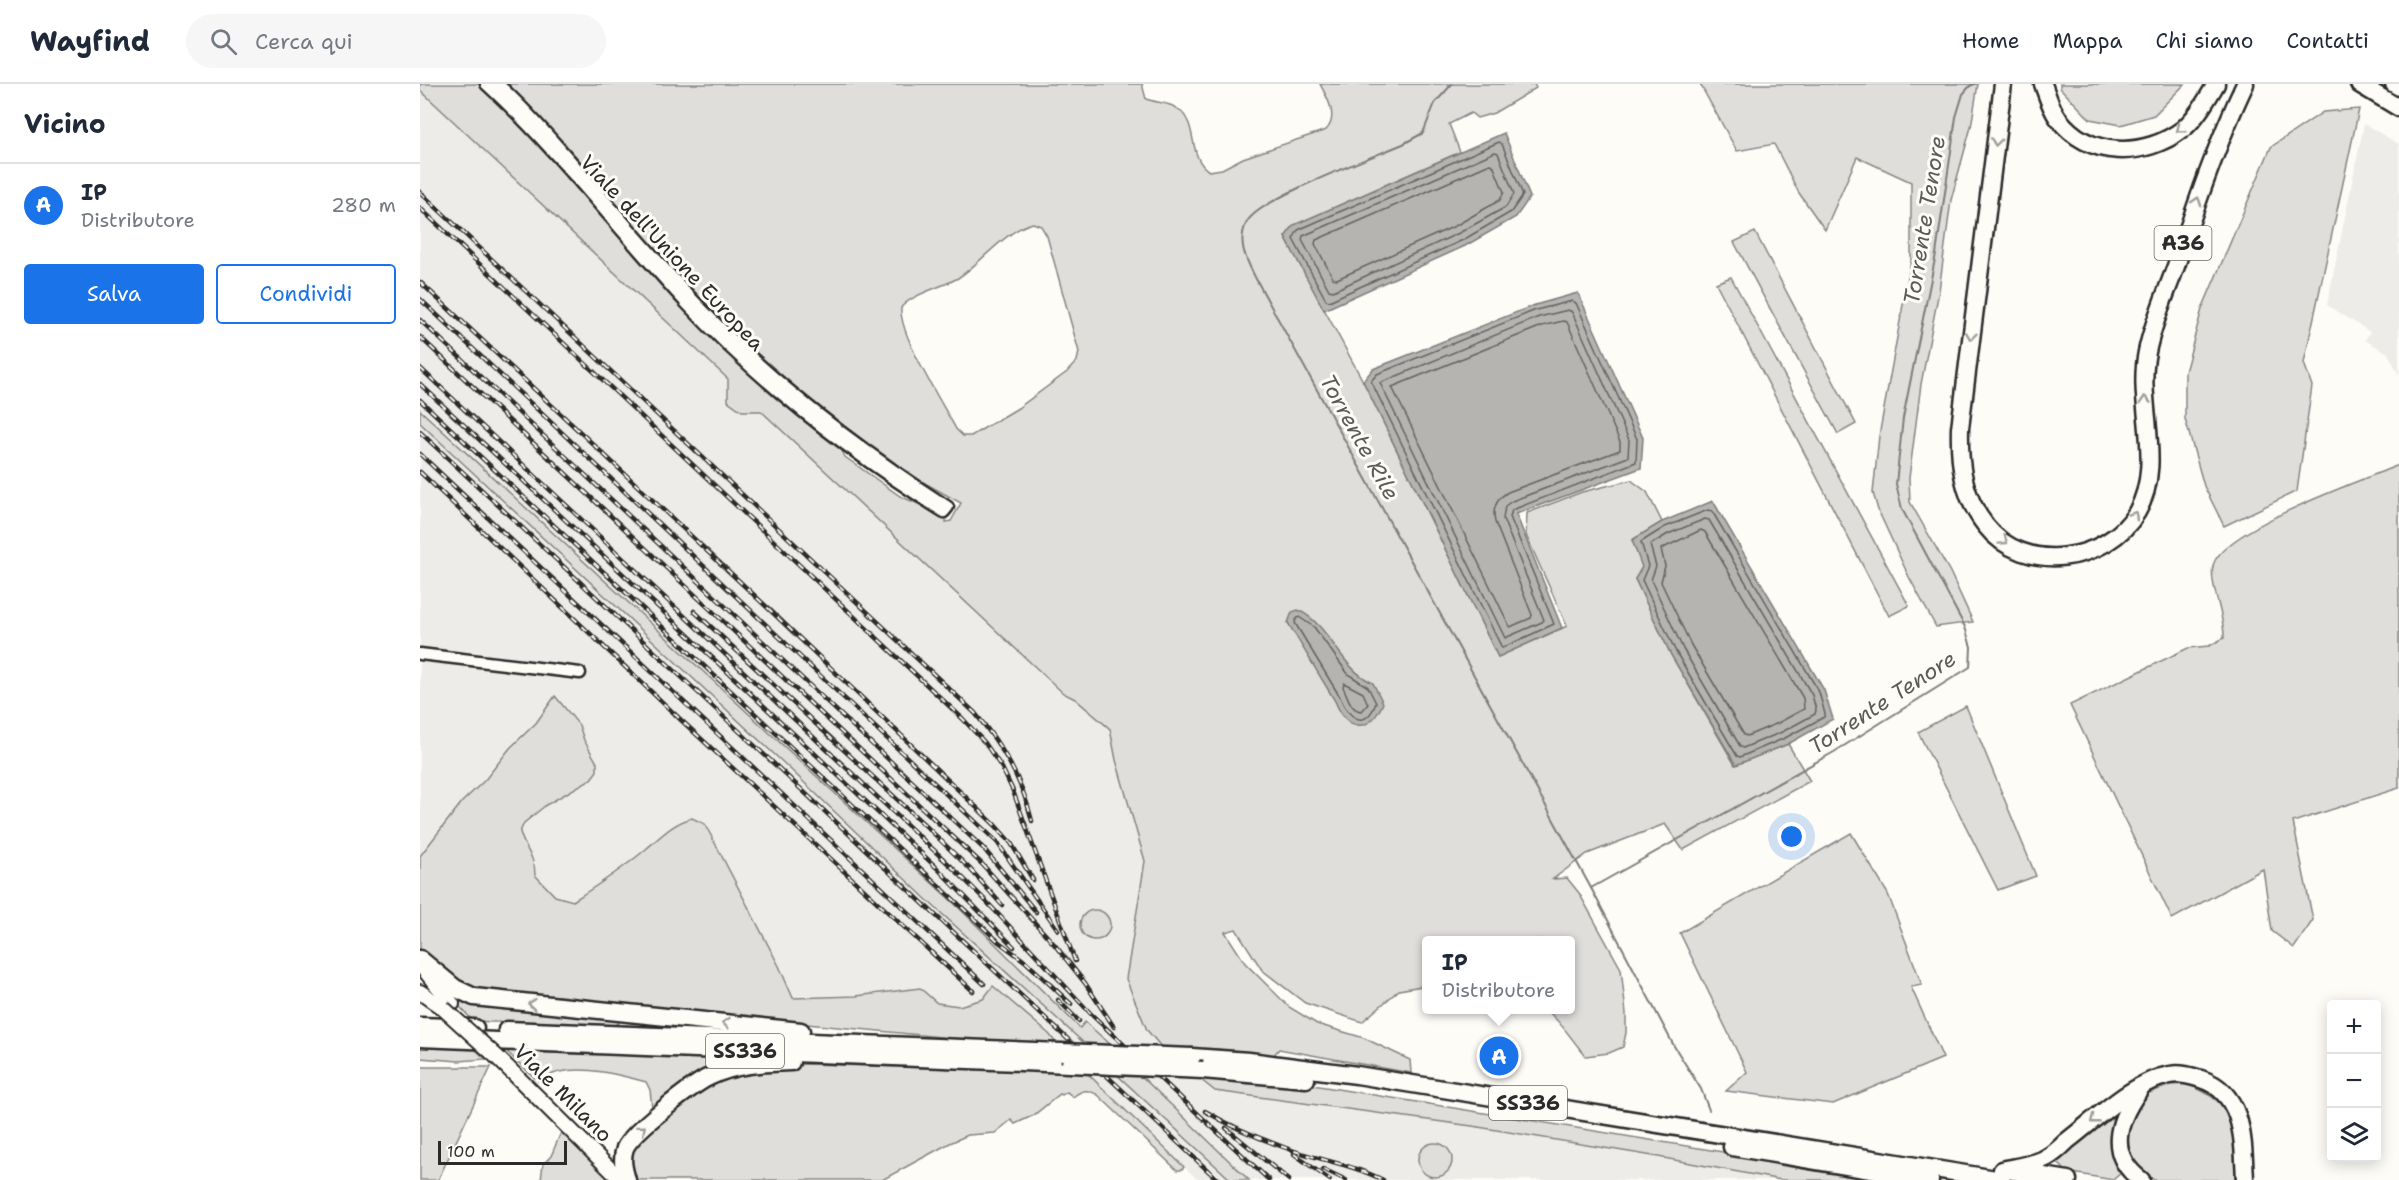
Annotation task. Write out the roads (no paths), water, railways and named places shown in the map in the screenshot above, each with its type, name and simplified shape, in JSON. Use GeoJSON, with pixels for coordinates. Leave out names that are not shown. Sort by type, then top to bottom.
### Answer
{"type":"FeatureCollection","features":[{"type":"Feature","properties":{"kind":"highway","name":"A36"},"geometry":{"type":"LineString","coordinates":[[2003,84],[1960,428],[1959,453],[1963,483],[1968,496],[1976,514],[1991,532],[2013,548],[2057,558],[2091,552],[2117,537],[2137,511],[2147,484],[2150,458],[2144,373],[2151,336],[2208,169],[2245,84]]}},
{"type":"Feature","properties":{"kind":"highway"},"geometry":{"type":"LineString","coordinates":[[2043,84],[2057,117],[2063,124],[2090,143],[2107,150],[2121,152],[2156,144],[2184,127],[2201,109],[2216,84]]}},
{"type":"Feature","properties":{"kind":"highway"},"geometry":{"type":"LineString","coordinates":[[2359,84],[2399,108]]}},
{"type":"Feature","properties":{"kind":"highway"},"geometry":{"type":"LineString","coordinates":[[2394,84],[2399,87]]}},
{"type":"Feature","properties":{"kind":"highway"},"geometry":{"type":"LineString","coordinates":[[420,959],[455,988],[474,997],[835,1034],[909,1051]]}},
{"type":"Feature","properties":{"kind":"highway","name":"SS336"},"geometry":{"type":"LineString","coordinates":[[420,1026],[1198,1063],[1861,1163],[1930,1180]]}},
{"type":"Feature","properties":{"kind":"highway","name":"SS336"},"geometry":{"type":"LineString","coordinates":[[420,1038],[909,1051]]}},
{"type":"Feature","properties":{"kind":"highway"},"geometry":{"type":"LineString","coordinates":[[627,1180],[623,1161],[626,1148],[634,1136],[710,1076],[739,1067],[770,1063],[909,1051]]}},
{"type":"Feature","properties":{"kind":"highway"},"geometry":{"type":"LineString","coordinates":[[2002,1175],[2046,1158],[2141,1086],[2171,1075],[2187,1075],[2206,1081],[2221,1090],[2233,1104],[2240,1122],[2245,1180]]}},
{"type":"Feature","properties":{"kind":"highway"},"geometry":{"type":"LineString","coordinates":[[2141,1086],[2126,1109],[2119,1129],[2122,1159],[2132,1173],[2141,1180]]}},
{"type":"Feature","properties":{"kind":"highway"},"geometry":{"type":"LineString","coordinates":[[1861,1163],[1946,1160],[2002,1175],[2068,1180]]}},
{"type":"Feature","properties":{"kind":"highway"},"geometry":{"type":"LineString","coordinates":[[1861,1163],[1899,1180]]}},
{"type":"Feature","properties":{"kind":"main road","name":"Viale Milano"},"geometry":{"type":"LineString","coordinates":[[420,964],[447,1006],[621,1180]]}},
{"type":"Feature","properties":{"kind":"main road","name":"Viale Milano"},"geometry":{"type":"LineString","coordinates":[[420,992],[447,1006]]}},
{"type":"Feature","properties":{"kind":"street","name":"Viale dell'Unione Europea"},"geometry":{"type":"LineString","coordinates":[[486,84],[551,152],[687,304],[760,376],[817,423],[898,484],[944,512],[948,507],[900,476],[819,417],[730,337],[694,301],[558,147],[498,84]]}},
{"type":"Feature","properties":{"kind":"street"},"geometry":{"type":"LineString","coordinates":[[420,654],[580,673]]}},
{"type":"Feature","properties":{"kind":"water"},"geometry":{"type":"Polygon","coordinates":[[[1504,133],[1530,197],[1516,217],[1465,246],[1324,310],[1285,237],[1294,225],[1504,133]]]}},
{"type":"Feature","properties":{"kind":"water"},"geometry":{"type":"Polygon","coordinates":[[[1578,293],[1643,438],[1641,468],[1516,514],[1562,628],[1498,657],[1363,381],[1373,369],[1535,305],[1578,293]]]}},
{"type":"Feature","properties":{"kind":"water"},"geometry":{"type":"Polygon","coordinates":[[[1713,501],[1824,690],[1833,719],[1788,744],[1736,765],[1671,655],[1635,579],[1642,567],[1632,540],[1662,522],[1713,501]]]}},
{"type":"Feature","properties":{"kind":"water"},"geometry":{"type":"Polygon","coordinates":[[[1298,610],[1319,626],[1351,667],[1373,683],[1383,703],[1371,720],[1365,724],[1352,723],[1340,711],[1288,623],[1292,612],[1298,610]]]}},
{"type":"Feature","properties":{"kind":"waterway","name":"Torrente Rile"},"geometry":{"type":"LineString","coordinates":[[1452,84],[1435,103],[1423,133],[1403,144],[1294,190],[1256,212],[1244,229],[1242,237],[1244,251],[1256,279],[1591,888],[1674,1046],[1701,1089],[1709,1110]]}},
{"type":"Feature","properties":{"kind":"waterway","name":"Torrente Tenore"},"geometry":{"type":"LineString","coordinates":[[1591,888],[1834,752],[1970,667],[1971,647],[1965,627],[1902,509],[1896,484],[1903,418],[1936,254],[1956,117],[1963,94],[1975,84]]}},
{"type":"Feature","properties":{"kind":"railway"},"geometry":{"type":"LineString","coordinates":[[420,192],[975,713],[994,738],[1017,777],[1032,821]]}},
{"type":"Feature","properties":{"kind":"railway"},"geometry":{"type":"LineString","coordinates":[[420,208],[963,719],[985,743],[1002,768],[1013,791],[1075,961]]}},
{"type":"Feature","properties":{"kind":"railway"},"geometry":{"type":"LineString","coordinates":[[420,282],[770,610],[995,825],[1011,843],[1033,880]]}},
{"type":"Feature","properties":{"kind":"railway"},"geometry":{"type":"LineString","coordinates":[[420,299],[997,842],[1058,930]]}},
{"type":"Feature","properties":{"kind":"railway"},"geometry":{"type":"LineString","coordinates":[[420,320],[984,849],[1036,912]]}},
{"type":"Feature","properties":{"kind":"railway"},"geometry":{"type":"LineString","coordinates":[[420,337],[982,864],[1054,944],[1085,983],[1114,1027]]}},
{"type":"Feature","properties":{"kind":"railway"},"geometry":{"type":"LineString","coordinates":[[420,368],[954,869],[1093,1016],[1269,1180]]}},
{"type":"Feature","properties":{"kind":"railway"},"geometry":{"type":"LineString","coordinates":[[420,384],[937,868],[1014,947]]}},
{"type":"Feature","properties":{"kind":"railway"},"geometry":{"type":"LineString","coordinates":[[420,400],[999,942],[1026,962],[1071,1004]]}},
{"type":"Feature","properties":{"kind":"railway"},"geometry":{"type":"LineString","coordinates":[[420,432],[1218,1180]]}},
{"type":"Feature","properties":{"kind":"railway"},"geometry":{"type":"LineString","coordinates":[[420,454],[984,984]]}},
{"type":"Feature","properties":{"kind":"railway"},"geometry":{"type":"LineString","coordinates":[[420,472],[681,720],[973,991]]}},
{"type":"Feature","properties":{"kind":"railway"},"geometry":{"type":"LineString","coordinates":[[694,611],[928,828],[970,869],[1002,905]]}},
{"type":"Feature","properties":{"kind":"railway"},"geometry":{"type":"LineString","coordinates":[[1058,1000],[1079,1021]]}},
{"type":"Feature","properties":{"kind":"railway"},"geometry":{"type":"LineString","coordinates":[[1205,1111],[1265,1140],[1383,1180]]}},
{"type":"Feature","properties":{"kind":"railway"},"geometry":{"type":"LineString","coordinates":[[1226,1128],[1289,1180]]}},
{"type":"Feature","properties":{"kind":"railway"},"geometry":{"type":"LineString","coordinates":[[1294,1154],[1330,1180]]}},
{"type":"Feature","properties":{"kind":"railway"},"geometry":{"type":"LineString","coordinates":[[1323,1169],[1346,1180]]}},
{"type":"Feature","properties":{"kind":"place","name":"IP"},"geometry":{"type":"Point","coordinates":[1499,1056]}}]}
